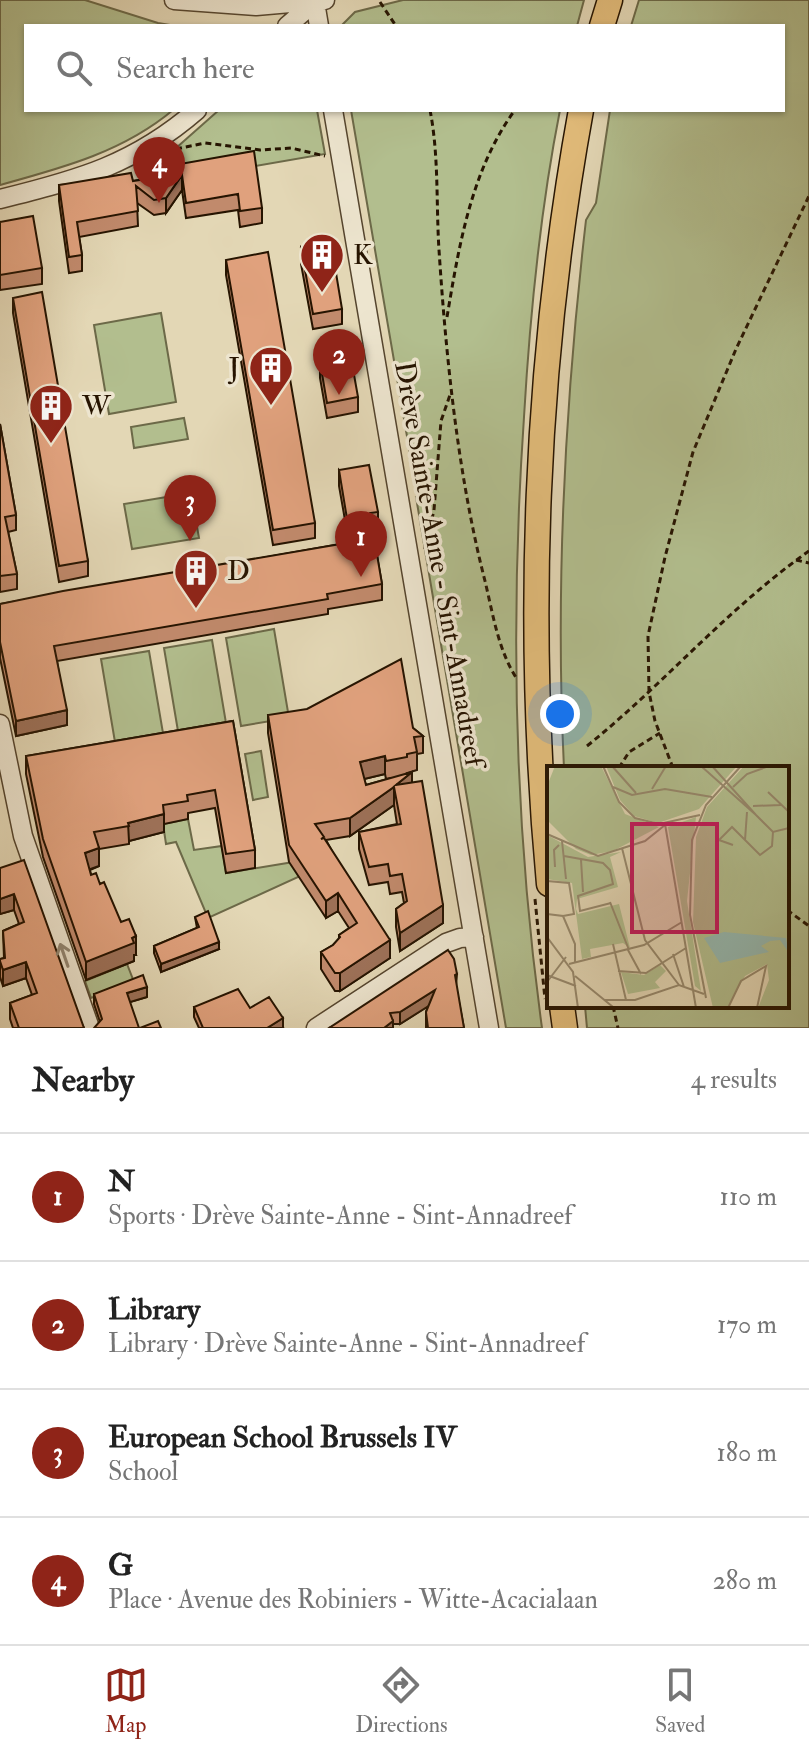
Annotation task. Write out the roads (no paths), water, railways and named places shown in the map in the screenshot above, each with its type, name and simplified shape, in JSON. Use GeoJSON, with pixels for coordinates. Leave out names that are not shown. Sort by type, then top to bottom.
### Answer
{"type":"FeatureCollection","features":[{"type":"Feature","properties":{"kind":"main road"},"geometry":{"type":"LineString","coordinates":[[603,24],[610,0]]}},
{"type":"Feature","properties":{"kind":"main road"},"geometry":{"type":"LineString","coordinates":[[547,849],[539,709],[540,515],[556,276],[581,112]]}},
{"type":"Feature","properties":{"kind":"main road"},"geometry":{"type":"LineString","coordinates":[[562,1008],[565,1028]]}},
{"type":"Feature","properties":{"kind":"street"},"geometry":{"type":"LineString","coordinates":[[174,0],[256,6],[320,1]]}},
{"type":"Feature","properties":{"kind":"street"},"geometry":{"type":"LineString","coordinates":[[290,24],[320,1]]}},
{"type":"Feature","properties":{"kind":"street"},"geometry":{"type":"LineString","coordinates":[[319,24],[320,1]]}},
{"type":"Feature","properties":{"kind":"street"},"geometry":{"type":"LineString","coordinates":[[0,199],[119,164],[158,141],[194,112]]}},
{"type":"Feature","properties":{"kind":"street","name":"Drève Sainte-Anne - Sint-Annadreef"},"geometry":{"type":"LineString","coordinates":[[333,112],[489,1028]]}},
{"type":"Feature","properties":{"kind":"street"},"geometry":{"type":"LineString","coordinates":[[0,724],[23,836],[90,1028]]}},
{"type":"Feature","properties":{"kind":"street"},"geometry":{"type":"LineString","coordinates":[[316,1028],[446,943],[474,937]]}},
{"type":"Feature","properties":{"kind":"place","name":"G"},"geometry":{"type":"Point","coordinates":[159,203]}},
{"type":"Feature","properties":{"kind":"place","name":"K"},"geometry":{"type":"Point","coordinates":[322,294]}},
{"type":"Feature","properties":{"kind":"place","name":"Library"},"geometry":{"type":"Point","coordinates":[339,395]}},
{"type":"Feature","properties":{"kind":"place","name":"J"},"geometry":{"type":"Point","coordinates":[271,407]}},
{"type":"Feature","properties":{"kind":"place","name":"W"},"geometry":{"type":"Point","coordinates":[51,445]}},
{"type":"Feature","properties":{"kind":"place","name":"European School Brussels IV"},"geometry":{"type":"Point","coordinates":[190,541]}},
{"type":"Feature","properties":{"kind":"place","name":"N"},"geometry":{"type":"Point","coordinates":[361,577]}},
{"type":"Feature","properties":{"kind":"place","name":"D"},"geometry":{"type":"Point","coordinates":[196,610]}}]}
